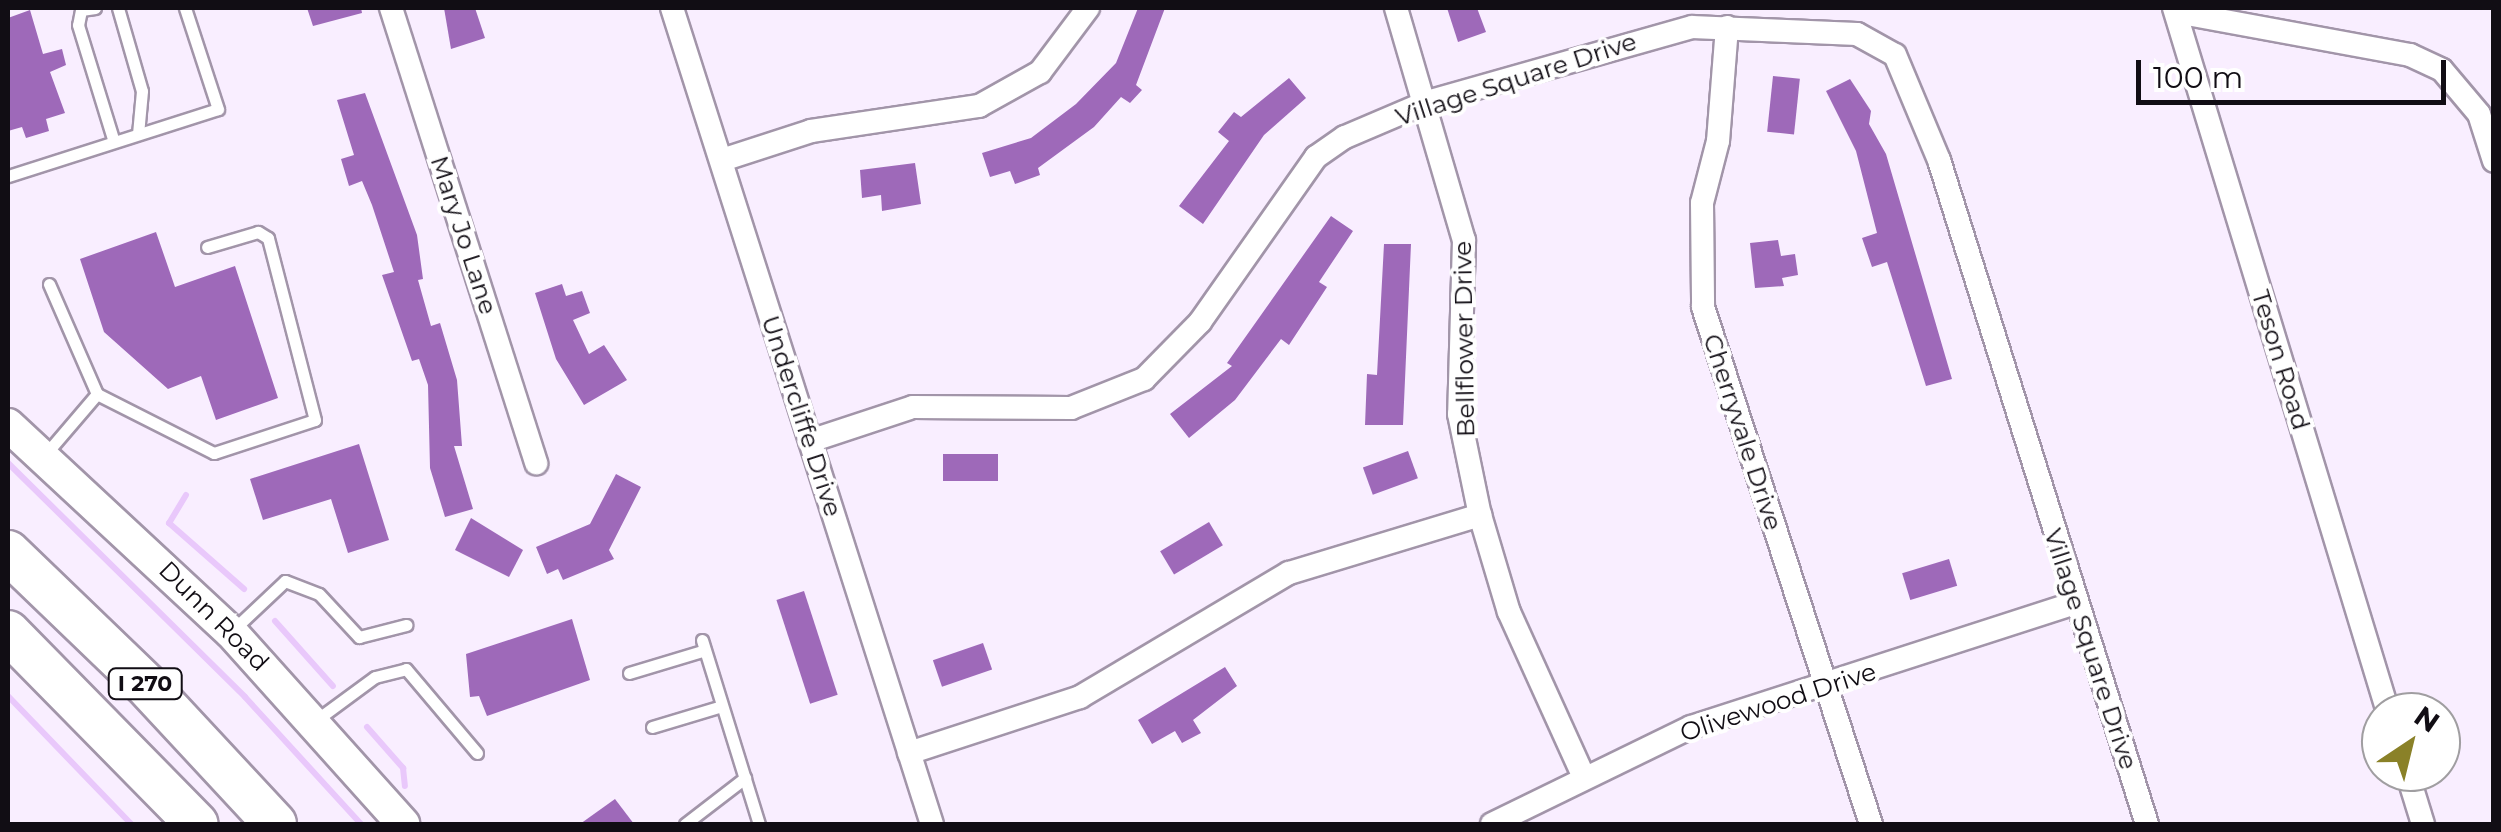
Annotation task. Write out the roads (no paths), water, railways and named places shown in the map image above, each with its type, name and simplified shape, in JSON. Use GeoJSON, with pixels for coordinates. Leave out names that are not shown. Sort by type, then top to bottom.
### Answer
{"type":"FeatureCollection","features":[{"type":"Feature","properties":{"kind":"highway","name":"I 270"},"geometry":{"type":"LineString","coordinates":[[8,552],[145,684],[274,824]]}},
{"type":"Feature","properties":{"kind":"highway","name":"I 270"},"geometry":{"type":"LineString","coordinates":[[8,632],[197,824]]}},
{"type":"Feature","properties":{"kind":"street","name":"Mary Jo Lane"},"geometry":{"type":"LineString","coordinates":[[391,8],[536,463]]}},
{"type":"Feature","properties":{"kind":"street","name":"Undercliffe Drive"},"geometry":{"type":"LineString","coordinates":[[672,8],[932,824]]}},
{"type":"Feature","properties":{"kind":"street"},"geometry":{"type":"LineString","coordinates":[[722,160],[811,132],[979,106],[1040,72],[1088,8]]}},
{"type":"Feature","properties":{"kind":"street","name":"Bellflower Drive"},"geometry":{"type":"LineString","coordinates":[[1396,8],[1427,102],[1464,240],[1459,414],[1480,516],[1509,612],[1584,777]]}},
{"type":"Feature","properties":{"kind":"street"},"geometry":{"type":"LineString","coordinates":[[2175,10],[2410,55],[2442,70],[2479,114],[2494,161]]}},
{"type":"Feature","properties":{"kind":"street","name":"Teson Road"},"geometry":{"type":"LineString","coordinates":[[2175,10],[2382,692]]}},
{"type":"Feature","properties":{"kind":"street","name":"Village Square Drive"},"geometry":{"type":"LineString","coordinates":[[810,441],[912,407],[1071,408],[1144,379],[1200,322],[1316,157],[1345,137],[1427,102],[1656,34],[1726,27],[1857,34],[1895,55],[1939,160],[2147,824]]}},
{"type":"Feature","properties":{"kind":"street","name":"Cherryvale Drive"},"geometry":{"type":"LineString","coordinates":[[1726,27],[1718,142],[1702,203],[1702,307],[1871,824]]}},
{"type":"Feature","properties":{"kind":"street","name":"Dunn Road"},"geometry":{"type":"LineString","coordinates":[[8,425],[231,632],[315,721],[403,824]]}},
{"type":"Feature","properties":{"kind":"street"},"geometry":{"type":"LineString","coordinates":[[909,752],[1080,697],[1289,573],[1480,516]]}},
{"type":"Feature","properties":{"kind":"street","name":"Olivewood Drive"},"geometry":{"type":"LineString","coordinates":[[1492,824],[1584,777],[1743,707],[1826,687],[2075,604]]}},
{"type":"Feature","properties":{"kind":"street"},"geometry":{"type":"LineString","coordinates":[[2413,792],[2422,824]]}},
{"type":"Feature","properties":{"kind":"lane"},"geometry":{"type":"LineString","coordinates":[[95,8],[81,10],[78,25],[114,142]]}},
{"type":"Feature","properties":{"kind":"lane"},"geometry":{"type":"LineString","coordinates":[[118,8],[142,90],[138,134]]}},
{"type":"Feature","properties":{"kind":"lane"},"geometry":{"type":"LineString","coordinates":[[8,176],[218,109],[185,8]]}},
{"type":"Feature","properties":{"kind":"lane"},"geometry":{"type":"LineString","coordinates":[[49,284],[97,394],[214,453],[315,420],[268,238],[258,232],[207,247]]}},
{"type":"Feature","properties":{"kind":"lane"},"geometry":{"type":"LineString","coordinates":[[44,456],[97,394]]}},
{"type":"Feature","properties":{"kind":"lane"},"geometry":{"type":"LineString","coordinates":[[231,632],[286,580],[319,594],[359,637],[406,624]]}},
{"type":"Feature","properties":{"kind":"lane"},"geometry":{"type":"LineString","coordinates":[[629,673],[703,645],[759,824]]}},
{"type":"Feature","properties":{"kind":"lane"},"geometry":{"type":"LineString","coordinates":[[315,721],[376,677],[406,670],[477,754]]}},
{"type":"Feature","properties":{"kind":"lane"},"geometry":{"type":"LineString","coordinates":[[652,728],[722,706]]}},
{"type":"Feature","properties":{"kind":"lane"},"geometry":{"type":"LineString","coordinates":[[685,824],[744,778]]}},
{"type":"Feature","properties":{"kind":"waterway"},"geometry":{"type":"LineString","coordinates":[[8,463],[245,697],[361,824]]}},
{"type":"Feature","properties":{"kind":"waterway"},"geometry":{"type":"LineString","coordinates":[[186,495],[169,523],[244,589]]}},
{"type":"Feature","properties":{"kind":"waterway"},"geometry":{"type":"LineString","coordinates":[[275,621],[333,686]]}},
{"type":"Feature","properties":{"kind":"waterway"},"geometry":{"type":"LineString","coordinates":[[8,696],[131,824]]}},
{"type":"Feature","properties":{"kind":"waterway"},"geometry":{"type":"LineString","coordinates":[[367,727],[403,768],[405,786]]}}]}
